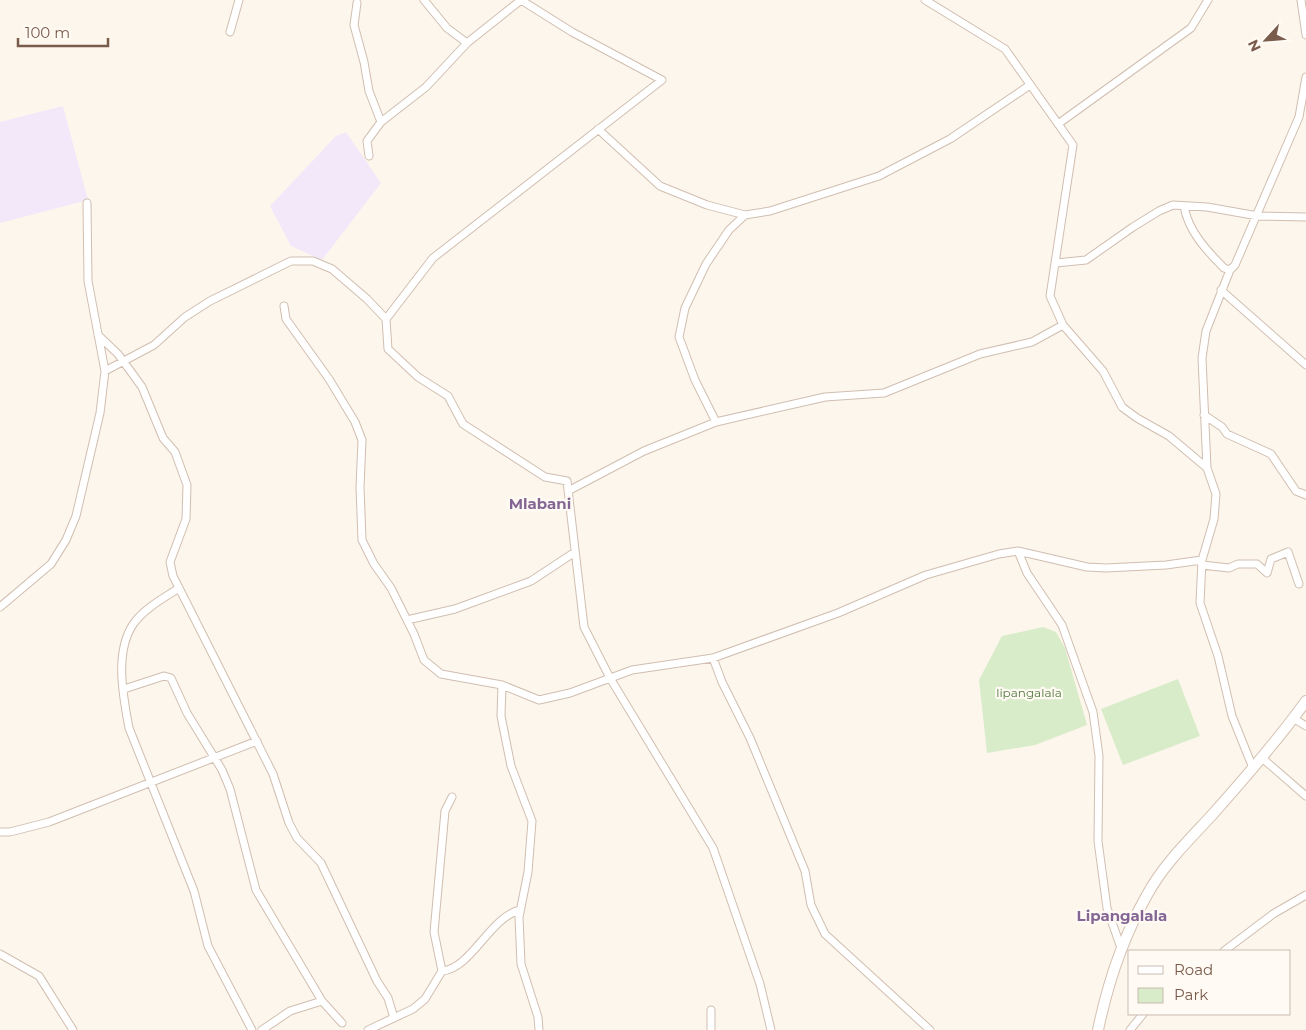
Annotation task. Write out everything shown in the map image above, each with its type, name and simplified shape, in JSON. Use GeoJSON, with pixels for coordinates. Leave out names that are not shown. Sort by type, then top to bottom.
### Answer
{"type":"FeatureCollection","features":[{"type":"Feature","properties":{"kind":"main road"},"geometry":{"type":"LineString","coordinates":[[1098,1030],[1105,998],[1121,948],[1148,893],[1173,858],[1262,758],[1306,701]]}},
{"type":"Feature","properties":{"kind":"street"},"geometry":{"type":"LineString","coordinates":[[230,32],[239,0]]}},
{"type":"Feature","properties":{"kind":"street"},"geometry":{"type":"LineString","coordinates":[[424,0],[447,28],[467,43]]}},
{"type":"Feature","properties":{"kind":"street"},"geometry":{"type":"LineString","coordinates":[[368,156],[367,141],[381,122],[426,87],[467,43],[521,0],[572,32],[662,80],[433,258],[386,319]]}},
{"type":"Feature","properties":{"kind":"street"},"geometry":{"type":"LineString","coordinates":[[925,0],[1005,49],[1073,145],[1050,296],[1063,325],[1103,371],[1122,407],[1169,436],[1207,468]]}},
{"type":"Feature","properties":{"kind":"street"},"geometry":{"type":"LineString","coordinates":[[1058,124],[1192,28],[1208,0]]}},
{"type":"Feature","properties":{"kind":"street"},"geometry":{"type":"LineString","coordinates":[[1301,0],[1306,35]]}},
{"type":"Feature","properties":{"kind":"street"},"geometry":{"type":"LineString","coordinates":[[357,3],[354,25],[364,62],[369,91],[381,122]]}},
{"type":"Feature","properties":{"kind":"street"},"geometry":{"type":"LineString","coordinates":[[1253,768],[1232,716],[1218,656],[1200,603],[1202,562],[1214,519],[1216,494],[1207,468],[1202,358],[1206,330],[1221,290],[1258,216],[1299,117],[1306,77]]}},
{"type":"Feature","properties":{"kind":"street"},"geometry":{"type":"LineString","coordinates":[[598,129],[660,186],[707,205],[745,215],[770,211],[879,176],[950,139],[1030,85]]}},
{"type":"Feature","properties":{"kind":"street"},"geometry":{"type":"LineString","coordinates":[[0,607],[52,564],[66,540],[76,516],[100,413],[105,372],[88,281],[87,203]]}},
{"type":"Feature","properties":{"kind":"street"},"geometry":{"type":"LineString","coordinates":[[1056,263],[1086,260],[1159,210],[1173,205],[1207,207],[1258,216],[1306,217]]}},
{"type":"Feature","properties":{"kind":"street"},"geometry":{"type":"LineString","coordinates":[[1184,206],[1189,225],[1198,239],[1219,263],[1230,270]]}},
{"type":"Feature","properties":{"kind":"street"},"geometry":{"type":"LineString","coordinates":[[716,422],[695,380],[679,337],[685,308],[706,264],[729,230],[745,215]]}},
{"type":"Feature","properties":{"kind":"street"},"geometry":{"type":"LineString","coordinates":[[105,372],[154,345],[185,317],[204,305],[291,261],[313,261],[332,270],[367,299],[386,319],[388,348],[418,377],[448,396],[464,424],[545,477],[566,481],[584,627],[610,678],[714,848],[760,984],[771,1030]]}},
{"type":"Feature","properties":{"kind":"street"},"geometry":{"type":"LineString","coordinates":[[1221,290],[1306,365]]}},
{"type":"Feature","properties":{"kind":"street"},"geometry":{"type":"LineString","coordinates":[[284,306],[286,319],[355,422],[362,440],[360,487],[362,540],[407,620],[424,660],[441,674],[502,685],[539,700],[570,693],[632,670],[713,658],[838,613],[926,575],[999,554],[1018,551],[1087,567],[1131,568],[1202,562],[1229,568],[1238,564],[1257,564],[1267,573],[1271,559],[1288,552],[1299,584]]}},
{"type":"Feature","properties":{"kind":"street"},"geometry":{"type":"LineString","coordinates":[[568,491],[644,451],[716,422],[825,397],[884,393],[980,354],[1032,342],[1063,325]]}},
{"type":"Feature","properties":{"kind":"street"},"geometry":{"type":"LineString","coordinates":[[98,336],[124,362],[142,387],[163,438],[175,452],[187,485],[186,519],[170,562],[180,588],[273,774],[289,824],[298,838],[321,863],[377,981],[388,998],[394,1018]]}},
{"type":"Feature","properties":{"kind":"street"},"geometry":{"type":"LineString","coordinates":[[1204,415],[1222,427],[1227,434],[1271,454],[1296,491],[1306,495]]}},
{"type":"Feature","properties":{"kind":"street"},"geometry":{"type":"LineString","coordinates":[[1018,551],[1027,573],[1062,626],[1093,712],[1099,756],[1098,840],[1107,908],[1121,948]]}},
{"type":"Feature","properties":{"kind":"street"},"geometry":{"type":"LineString","coordinates":[[407,620],[455,609],[531,580],[575,552]]}},
{"type":"Feature","properties":{"kind":"street"},"geometry":{"type":"LineString","coordinates":[[180,588],[146,610],[134,623],[126,637],[123,648],[124,689],[129,728],[194,891],[208,946],[252,1030]]}},
{"type":"Feature","properties":{"kind":"street"},"geometry":{"type":"LineString","coordinates":[[713,658],[722,682],[750,738],[804,871],[811,905],[825,934],[930,1030]]}},
{"type":"Feature","properties":{"kind":"street"},"geometry":{"type":"LineString","coordinates":[[124,689],[164,676],[171,678],[187,713],[215,758],[230,789],[256,890],[322,1001],[342,1023]]}},
{"type":"Feature","properties":{"kind":"street"},"geometry":{"type":"LineString","coordinates":[[502,685],[501,716],[511,766],[532,821],[528,872],[520,910],[521,964],[538,1016],[539,1030]]}},
{"type":"Feature","properties":{"kind":"street"},"geometry":{"type":"LineString","coordinates":[[1293,718],[1306,726]]}},
{"type":"Feature","properties":{"kind":"street"},"geometry":{"type":"LineString","coordinates":[[0,832],[10,832],[48,822],[257,741]]}},
{"type":"Feature","properties":{"kind":"street"},"geometry":{"type":"LineString","coordinates":[[1262,758],[1306,796]]}},
{"type":"Feature","properties":{"kind":"street"},"geometry":{"type":"LineString","coordinates":[[442,971],[434,932],[445,811],[452,796]]}},
{"type":"Feature","properties":{"kind":"street"},"geometry":{"type":"LineString","coordinates":[[1225,950],[1273,914],[1306,895]]}},
{"type":"Feature","properties":{"kind":"street"},"geometry":{"type":"LineString","coordinates":[[368,1030],[413,1009],[425,999],[442,971],[457,966],[486,934],[513,912],[520,910]]}},
{"type":"Feature","properties":{"kind":"street"},"geometry":{"type":"LineString","coordinates":[[0,954],[39,976],[73,1030]]}},
{"type":"Feature","properties":{"kind":"street"},"geometry":{"type":"LineString","coordinates":[[262,1030],[290,1011],[322,1001]]}},
{"type":"Feature","properties":{"kind":"street"},"geometry":{"type":"LineString","coordinates":[[711,1010],[711,1030]]}},
{"type":"Feature","properties":{"kind":"street"},"geometry":{"type":"LineString","coordinates":[[1130,1030],[1141,1015]]}},
{"type":"Feature","properties":{"kind":"shaded area"},"geometry":{"type":"Polygon","coordinates":[[[63,106],[88,200],[0,223],[0,122],[63,106]]]}},
{"type":"Feature","properties":{"kind":"shaded area"},"geometry":{"type":"Polygon","coordinates":[[[346,132],[381,183],[322,260],[291,246],[270,206],[336,136],[346,132]]]}},
{"type":"Feature","properties":{"kind":"green space","name":"lipangalala"},"geometry":{"type":"Polygon","coordinates":[[[1043,627],[1056,632],[1065,648],[1087,725],[1035,745],[987,753],[979,680],[1002,636],[1043,627]]]}},
{"type":"Feature","properties":{"kind":"green space"},"geometry":{"type":"Polygon","coordinates":[[[1178,679],[1200,736],[1123,765],[1101,709],[1178,679]]]}},
{"type":"Feature","properties":{"kind":"district","name":"Mlabani"},"geometry":{"type":"Point","coordinates":[540,504]}},
{"type":"Feature","properties":{"kind":"district","name":"Lipangalala"},"geometry":{"type":"Point","coordinates":[1122,916]}}]}
